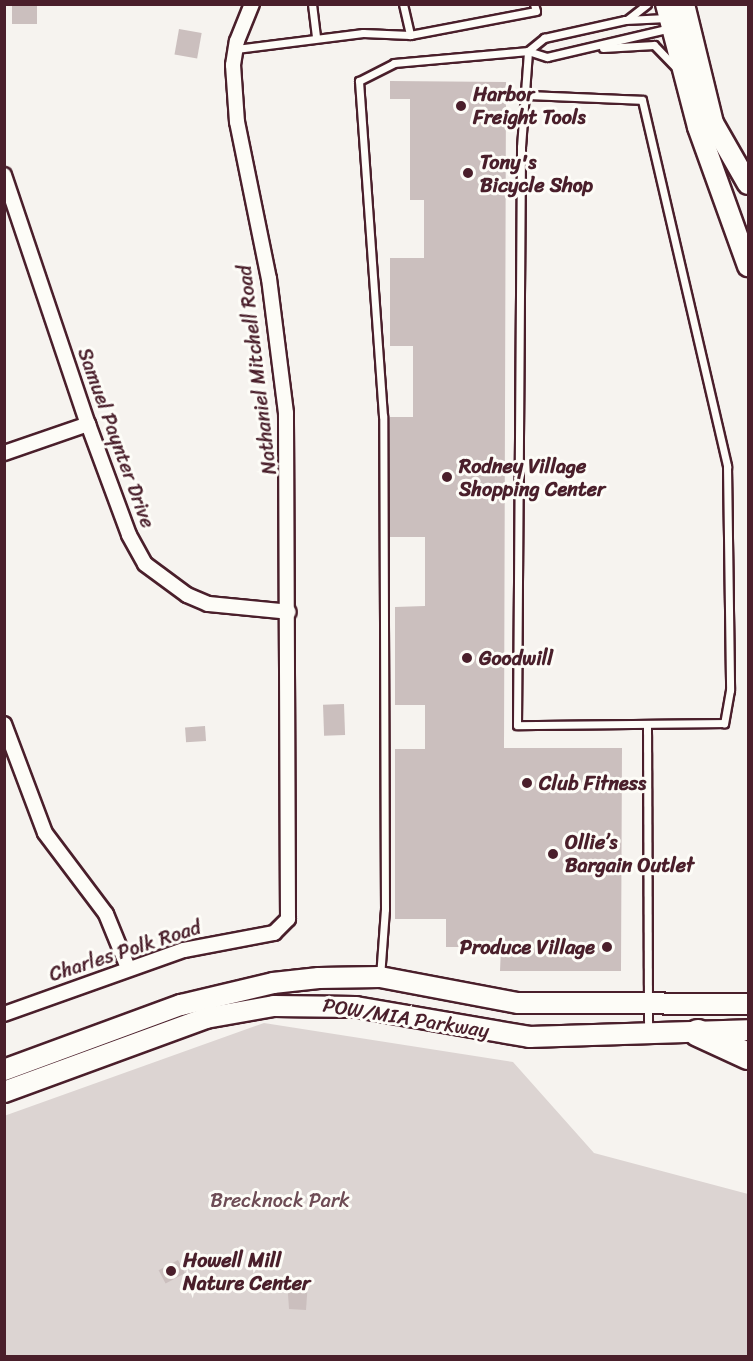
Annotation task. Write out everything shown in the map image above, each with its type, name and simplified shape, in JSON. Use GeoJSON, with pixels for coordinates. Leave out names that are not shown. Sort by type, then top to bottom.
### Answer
{"type":"FeatureCollection","features":[{"type":"Feature","properties":{"kind":"highway"},"geometry":{"type":"LineString","coordinates":[[699,1033],[748,1056]]}},
{"type":"Feature","properties":{"kind":"main road"},"geometry":{"type":"LineString","coordinates":[[675,15],[689,99],[748,266]]}},
{"type":"Feature","properties":{"kind":"main road"},"geometry":{"type":"LineString","coordinates":[[675,15],[713,123],[748,184]]}},
{"type":"Feature","properties":{"kind":"main road"},"geometry":{"type":"LineString","coordinates":[[377,1011],[380,977]]}},
{"type":"Feature","properties":{"kind":"main road","name":"POW/MIA Parkway"},"geometry":{"type":"LineString","coordinates":[[4,1070],[225,993],[319,978],[380,977],[518,1003],[748,1004]]}},
{"type":"Feature","properties":{"kind":"main road","name":"POW/MIA Parkway"},"geometry":{"type":"LineString","coordinates":[[4,1092],[236,1011],[305,1004],[377,1011],[529,1037],[748,1030]]}},
{"type":"Feature","properties":{"kind":"street","name":"Nathaniel Mitchell Road"},"geometry":{"type":"LineString","coordinates":[[252,4],[236,49],[237,122],[269,279],[286,413],[291,881]]}},
{"type":"Feature","properties":{"kind":"street","name":"Samuel Paynter Drive"},"geometry":{"type":"LineString","coordinates":[[4,175],[88,424],[129,535],[155,574],[208,604],[289,612]]}},
{"type":"Feature","properties":{"kind":"street"},"geometry":{"type":"LineString","coordinates":[[4,453],[88,424]]}},
{"type":"Feature","properties":{"kind":"street"},"geometry":{"type":"LineString","coordinates":[[4,724],[45,833],[106,914],[128,968]]}},
{"type":"Feature","properties":{"kind":"street","name":"Charles Polk Road"},"geometry":{"type":"LineString","coordinates":[[4,1014],[128,968],[200,945],[274,933],[288,919],[291,881]]}},
{"type":"Feature","properties":{"kind":"lane"},"geometry":{"type":"LineString","coordinates":[[312,4],[315,37]]}},
{"type":"Feature","properties":{"kind":"lane"},"geometry":{"type":"LineString","coordinates":[[403,4],[410,35]]}},
{"type":"Feature","properties":{"kind":"lane"},"geometry":{"type":"LineString","coordinates":[[236,49],[315,37],[363,33],[410,35],[536,11],[534,4]]}},
{"type":"Feature","properties":{"kind":"lane"},"geometry":{"type":"LineString","coordinates":[[625,20],[647,4]]}},
{"type":"Feature","properties":{"kind":"lane"},"geometry":{"type":"LineString","coordinates":[[525,95],[642,100],[727,466],[730,690],[724,723],[517,725],[525,95],[528,51],[544,38],[625,20],[675,15]]}},
{"type":"Feature","properties":{"kind":"lane"},"geometry":{"type":"LineString","coordinates":[[588,50],[675,15]]}},
{"type":"Feature","properties":{"kind":"lane"},"geometry":{"type":"LineString","coordinates":[[380,977],[385,909],[382,416],[359,81],[394,63],[528,51],[548,57],[588,50],[654,45],[667,54],[689,99]]}},
{"type":"Feature","properties":{"kind":"lane"},"geometry":{"type":"LineString","coordinates":[[647,724],[648,1033]]}},
{"type":"Feature","properties":{"kind":"green space","name":"Brecknock Park"},"geometry":{"type":"Polygon","coordinates":[[[264,1023],[513,1062],[594,1153],[748,1194],[747,1356],[5,1356],[4,1116],[264,1023]]]}},
{"type":"Feature","properties":{"kind":"building"},"geometry":{"type":"Polygon","coordinates":[[[12,4],[37,4],[37,24],[12,24],[12,4]]]}},
{"type":"Feature","properties":{"kind":"building"},"geometry":{"type":"Polygon","coordinates":[[[179,29],[202,33],[197,59],[174,55],[179,29]]]}},
{"type":"Feature","properties":{"kind":"building","name":"Rodney Village Shopping Center"},"geometry":{"type":"Polygon","coordinates":[[[390,81],[506,82],[504,748],[622,748],[621,971],[500,971],[501,947],[446,947],[446,919],[395,919],[395,749],[425,749],[425,705],[395,705],[395,607],[425,606],[425,537],[390,537],[390,417],[413,417],[413,346],[390,346],[390,258],[424,258],[424,200],[410,200],[410,99],[390,99],[390,81]]]}},
{"type":"Feature","properties":{"kind":"building"},"geometry":{"type":"Polygon","coordinates":[[[344,704],[345,735],[324,736],[323,705],[344,704]]]}},
{"type":"Feature","properties":{"kind":"building"},"geometry":{"type":"Polygon","coordinates":[[[205,726],[206,741],[186,742],[185,727],[205,726]]]}},
{"type":"Feature","properties":{"kind":"building","name":"Howell Mill Nature Center"},"geometry":{"type":"Polygon","coordinates":[[[178,1260],[185,1273],[166,1284],[159,1270],[178,1260]]]}},
{"type":"Feature","properties":{"kind":"building"},"geometry":{"type":"Polygon","coordinates":[[[287,1279],[308,1281],[306,1310],[289,1309],[287,1279]]]}},
{"type":"Feature","properties":{"kind":"place","name":"Harbor Freight Tools"},"geometry":{"type":"Point","coordinates":[461,106]}},
{"type":"Feature","properties":{"kind":"place","name":"Tony's Bicycle Shop"},"geometry":{"type":"Point","coordinates":[468,173]}},
{"type":"Feature","properties":{"kind":"place","name":"Rodney Village Shopping Center"},"geometry":{"type":"Point","coordinates":[447,477]}},
{"type":"Feature","properties":{"kind":"place","name":"Goodwill"},"geometry":{"type":"Point","coordinates":[467,658]}},
{"type":"Feature","properties":{"kind":"place","name":"Club Fitness"},"geometry":{"type":"Point","coordinates":[527,783]}},
{"type":"Feature","properties":{"kind":"place","name":"Ollie’s Bargain Outlet"},"geometry":{"type":"Point","coordinates":[553,854]}},
{"type":"Feature","properties":{"kind":"place","name":"Produce Village"},"geometry":{"type":"Point","coordinates":[607,947]}},
{"type":"Feature","properties":{"kind":"place","name":"Howell Mill Nature Center"},"geometry":{"type":"Point","coordinates":[171,1271]}}]}
